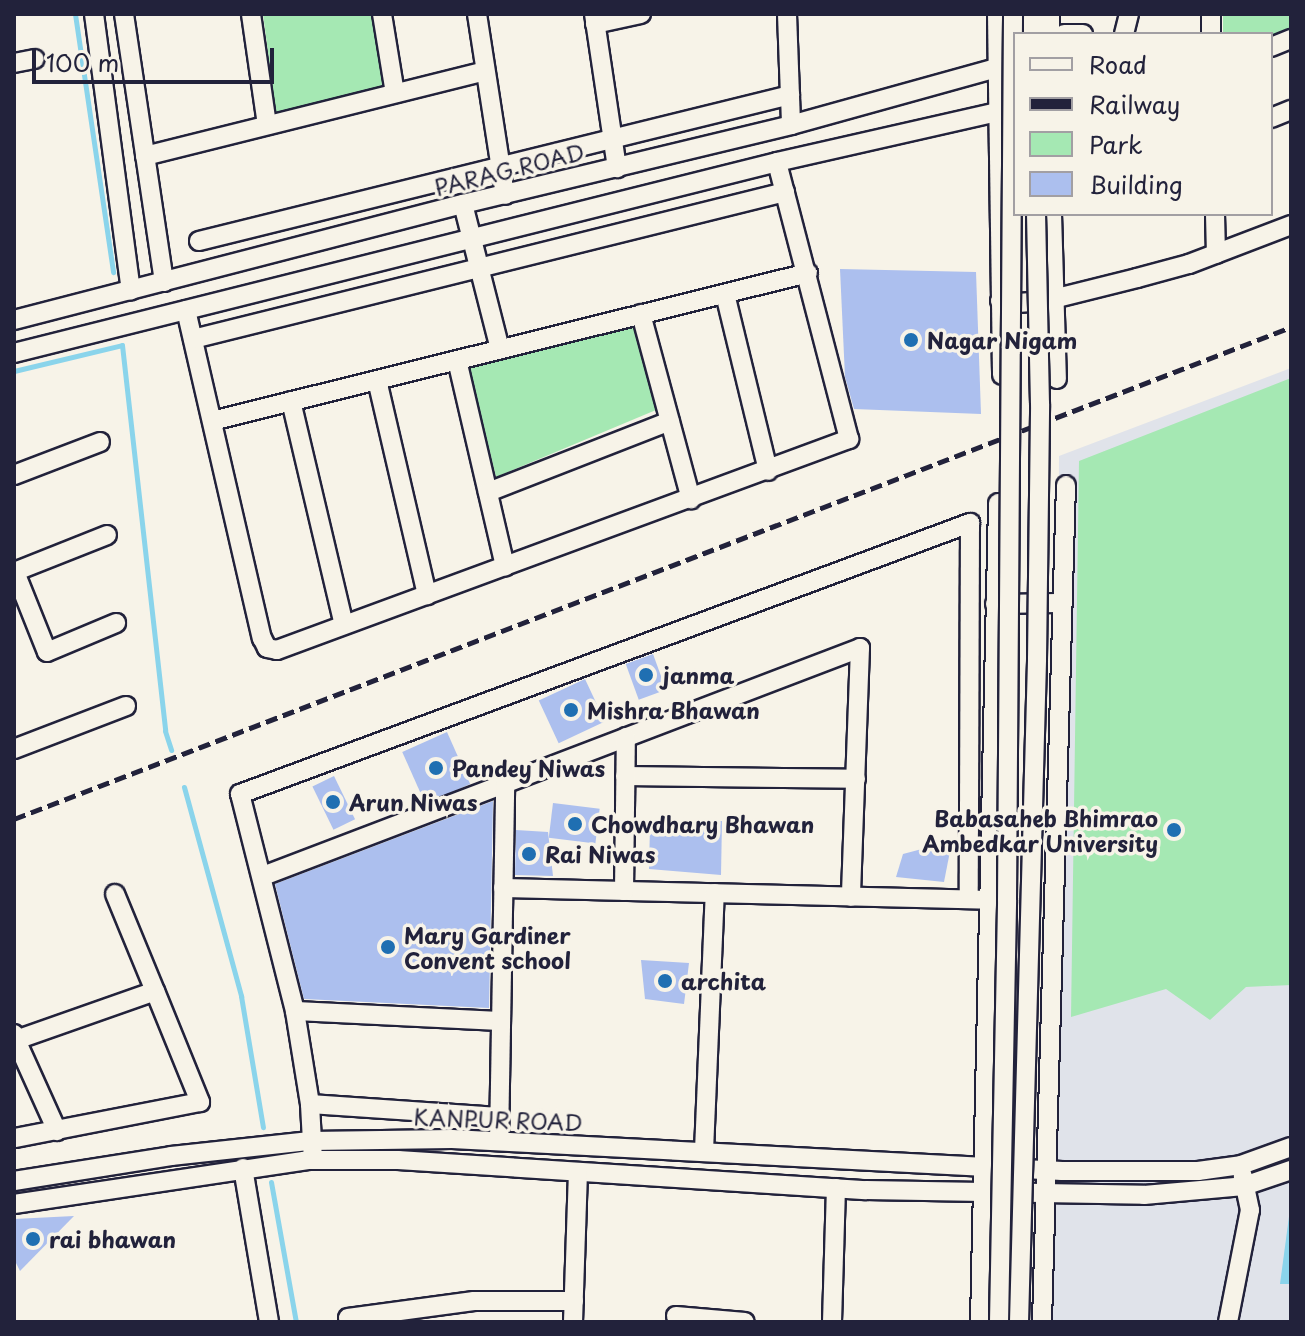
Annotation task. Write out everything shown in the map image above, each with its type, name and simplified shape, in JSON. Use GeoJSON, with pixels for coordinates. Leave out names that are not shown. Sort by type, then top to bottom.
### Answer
{"type":"FeatureCollection","features":[{"type":"Feature","properties":{"kind":"street"},"geometry":{"type":"LineString","coordinates":[[94,14],[131,291]]}},
{"type":"Feature","properties":{"kind":"street"},"geometry":{"type":"LineString","coordinates":[[124,14],[164,282]]}},
{"type":"Feature","properties":{"kind":"street"},"geometry":{"type":"LineString","coordinates":[[251,14],[267,125]]}},
{"type":"Feature","properties":{"kind":"street"},"geometry":{"type":"LineString","coordinates":[[382,14],[395,93]]}},
{"type":"Feature","properties":{"kind":"street"},"geometry":{"type":"LineString","coordinates":[[477,14],[505,195]]}},
{"type":"Feature","properties":{"kind":"street"},"geometry":{"type":"LineString","coordinates":[[617,168],[594,19],[641,14]]}},
{"type":"Feature","properties":{"kind":"street"},"geometry":{"type":"LineString","coordinates":[[787,14],[791,125]]}},
{"type":"Feature","properties":{"kind":"street"},"geometry":{"type":"LineString","coordinates":[[997,14],[1006,65],[1000,301],[1003,390]]}},
{"type":"Feature","properties":{"kind":"street"},"geometry":{"type":"LineString","coordinates":[[999,1322],[1007,900],[1013,14]]}},
{"type":"Feature","properties":{"kind":"street"},"geometry":{"type":"LineString","coordinates":[[14,63],[35,59]]}},
{"type":"Feature","properties":{"kind":"street","name":"PARAG ROAD"},"geometry":{"type":"LineString","coordinates":[[14,320],[463,204],[791,125],[1006,65]]}},
{"type":"Feature","properties":{"kind":"street"},"geometry":{"type":"LineString","coordinates":[[145,156],[485,71]]}},
{"type":"Feature","properties":{"kind":"street"},"geometry":{"type":"LineString","coordinates":[[199,241],[790,95]]}},
{"type":"Feature","properties":{"kind":"street"},"geometry":{"type":"LineString","coordinates":[[14,353],[114,328],[189,324],[781,176],[1006,108]]}},
{"type":"Feature","properties":{"kind":"street"},"geometry":{"type":"LineString","coordinates":[[189,324],[781,176]]}},
{"type":"Feature","properties":{"kind":"street"},"geometry":{"type":"LineString","coordinates":[[189,324],[267,648],[277,650],[849,439],[781,176]]}},
{"type":"Feature","properties":{"kind":"street"},"geometry":{"type":"LineString","coordinates":[[463,204],[500,349]]}},
{"type":"Feature","properties":{"kind":"street"},"geometry":{"type":"LineString","coordinates":[[1019,1322],[1037,659],[1040,404],[1036,216]]}},
{"type":"Feature","properties":{"kind":"street"},"geometry":{"type":"LineString","coordinates":[[1052,216],[1059,296]]}},
{"type":"Feature","properties":{"kind":"street"},"geometry":{"type":"LineString","coordinates":[[1057,379],[1062,216]]}},
{"type":"Feature","properties":{"kind":"street"},"geometry":{"type":"LineString","coordinates":[[1215,216],[1216,254]]}},
{"type":"Feature","properties":{"kind":"street"},"geometry":{"type":"LineString","coordinates":[[1000,301],[1004,304],[1045,301],[1189,264],[1291,225]]}},
{"type":"Feature","properties":{"kind":"street"},"geometry":{"type":"LineString","coordinates":[[212,421],[808,273]]}},
{"type":"Feature","properties":{"kind":"street"},"geometry":{"type":"LineString","coordinates":[[725,294],[768,471]]}},
{"type":"Feature","properties":{"kind":"street"},"geometry":{"type":"LineString","coordinates":[[108,296],[114,328]]}},
{"type":"Feature","properties":{"kind":"street"},"geometry":{"type":"LineString","coordinates":[[641,314],[691,499]]}},
{"type":"Feature","properties":{"kind":"street"},"geometry":{"type":"LineString","coordinates":[[457,360],[505,567]]}},
{"type":"Feature","properties":{"kind":"street"},"geometry":{"type":"LineString","coordinates":[[377,380],[427,595]]}},
{"type":"Feature","properties":{"kind":"street"},"geometry":{"type":"LineString","coordinates":[[291,401],[344,625]]}},
{"type":"Feature","properties":{"kind":"street"},"geometry":{"type":"LineString","coordinates":[[488,492],[670,421]]}},
{"type":"Feature","properties":{"kind":"street"},"geometry":{"type":"LineString","coordinates":[[14,475],[100,442]]}},
{"type":"Feature","properties":{"kind":"street"},"geometry":{"type":"LineString","coordinates":[[1042,1322],[1066,485]]}},
{"type":"Feature","properties":{"kind":"street"},"geometry":{"type":"LineString","coordinates":[[978,900],[998,503]]}},
{"type":"Feature","properties":{"kind":"street"},"geometry":{"type":"LineString","coordinates":[[313,1160],[310,1104],[295,1011],[240,794],[970,523],[982,1166],[980,1322]]}},
{"type":"Feature","properties":{"kind":"street"},"geometry":{"type":"LineString","coordinates":[[107,535],[14,572],[47,652],[116,623]]}},
{"type":"Feature","properties":{"kind":"street"},"geometry":{"type":"LineString","coordinates":[[995,604],[1062,603]]}},
{"type":"Feature","properties":{"kind":"street"},"geometry":{"type":"LineString","coordinates":[[263,876],[860,648],[851,897]]}},
{"type":"Feature","properties":{"kind":"street"},"geometry":{"type":"LineString","coordinates":[[14,749],[126,706]]}},
{"type":"Feature","properties":{"kind":"street"},"geometry":{"type":"LineString","coordinates":[[624,891],[626,737]]}},
{"type":"Feature","properties":{"kind":"street"},"geometry":{"type":"LineString","coordinates":[[625,776],[856,779]]}},
{"type":"Feature","properties":{"kind":"street"},"geometry":{"type":"LineString","coordinates":[[499,1141],[505,783]]}},
{"type":"Feature","properties":{"kind":"street"},"geometry":{"type":"LineString","coordinates":[[503,888],[978,900]]}},
{"type":"Feature","properties":{"kind":"street"},"geometry":{"type":"LineString","coordinates":[[704,1151],[715,893]]}},
{"type":"Feature","properties":{"kind":"street"},"geometry":{"type":"LineString","coordinates":[[14,1138],[200,1102],[115,894]]}},
{"type":"Feature","properties":{"kind":"street"},"geometry":{"type":"LineString","coordinates":[[57,1131],[15,1037],[155,991]]}},
{"type":"Feature","properties":{"kind":"street"},"geometry":{"type":"LineString","coordinates":[[295,1011],[501,1021]]}},
{"type":"Feature","properties":{"kind":"street"},"geometry":{"type":"LineString","coordinates":[[310,1104],[499,1117]]}},
{"type":"Feature","properties":{"kind":"street","name":"KANPUR ROAD"},"geometry":{"type":"LineString","coordinates":[[14,1181],[171,1156],[310,1141],[499,1141],[1045,1170],[1198,1171],[1241,1165],[1291,1147]]}},
{"type":"Feature","properties":{"kind":"street"},"geometry":{"type":"LineString","coordinates":[[558,1170],[559,1144]]}},
{"type":"Feature","properties":{"kind":"street"},"geometry":{"type":"LineString","coordinates":[[14,1204],[313,1160],[398,1160],[836,1188],[1144,1195],[1244,1186],[1291,1170]]}},
{"type":"Feature","properties":{"kind":"street"},"geometry":{"type":"LineString","coordinates":[[1228,1322],[1250,1210],[1241,1165]]}},
{"type":"Feature","properties":{"kind":"street"},"geometry":{"type":"LineString","coordinates":[[243,1168],[269,1322]]}},
{"type":"Feature","properties":{"kind":"street"},"geometry":{"type":"LineString","coordinates":[[573,1322],[578,1172]]}},
{"type":"Feature","properties":{"kind":"street"},"geometry":{"type":"LineString","coordinates":[[832,1322],[836,1188]]}},
{"type":"Feature","properties":{"kind":"street"},"geometry":{"type":"LineString","coordinates":[[348,1318],[474,1301],[574,1301]]}},
{"type":"Feature","properties":{"kind":"street"},"geometry":{"type":"LineString","coordinates":[[676,1316],[745,1322]]}},
{"type":"Feature","properties":{"kind":"shaded area","name":"Babasaheb Bhimrao Ambedkar University"},"geometry":{"type":"Polygon","coordinates":[[[1291,368],[1291,1322],[1051,1322],[1055,1203],[1059,456],[1291,368]]]}},
{"type":"Feature","properties":{"kind":"green space"},"geometry":{"type":"Polygon","coordinates":[[[263,14],[372,14],[385,85],[276,113],[263,14]]]}},
{"type":"Feature","properties":{"kind":"green space"},"geometry":{"type":"Polygon","coordinates":[[[1223,14],[1291,14],[1291,32],[1273,39],[1273,32],[1223,32],[1223,14]]]}},
{"type":"Feature","properties":{"kind":"green space"},"geometry":{"type":"Polygon","coordinates":[[[633,327],[656,410],[496,477],[469,365],[633,327]]]}},
{"type":"Feature","properties":{"kind":"green space"},"geometry":{"type":"Polygon","coordinates":[[[1291,378],[1291,985],[1246,987],[1210,1020],[1166,989],[1071,1017],[1079,461],[1291,378]]]}},
{"type":"Feature","properties":{"kind":"water"},"geometry":{"type":"Polygon","coordinates":[[[1290,1209],[1291,1284],[1280,1284],[1290,1209]]]}},
{"type":"Feature","properties":{"kind":"building","name":"Nagar Nigam"},"geometry":{"type":"Polygon","coordinates":[[[840,269],[976,272],[981,414],[854,409],[845,377],[840,269]]]}},
{"type":"Feature","properties":{"kind":"building","name":"janma"},"geometry":{"type":"Polygon","coordinates":[[[653,654],[666,690],[639,700],[626,664],[653,654]]]}},
{"type":"Feature","properties":{"kind":"building","name":"Mishra Bhawan"},"geometry":{"type":"Polygon","coordinates":[[[585,679],[605,722],[559,743],[539,701],[585,679]]]}},
{"type":"Feature","properties":{"kind":"building","name":"Pandey Niwas"},"geometry":{"type":"Polygon","coordinates":[[[447,732],[470,784],[425,804],[402,752],[447,732]]]}},
{"type":"Feature","properties":{"kind":"building","name":"Arun Niwas"},"geometry":{"type":"Polygon","coordinates":[[[334,776],[355,819],[333,830],[312,787],[334,776]]]}},
{"type":"Feature","properties":{"kind":"building","name":"Mary Gardiner Convent school"},"geometry":{"type":"Polygon","coordinates":[[[493,801],[489,1008],[304,999],[275,884],[493,801]]]}},
{"type":"Feature","properties":{"kind":"building","name":"Chowdhary Bhawan"},"geometry":{"type":"Polygon","coordinates":[[[553,803],[600,809],[595,843],[549,838],[553,803]]]}},
{"type":"Feature","properties":{"kind":"building"},"geometry":{"type":"Polygon","coordinates":[[[722,821],[721,875],[649,869],[650,826],[722,821]]]}},
{"type":"Feature","properties":{"kind":"building","name":"Rai Niwas"},"geometry":{"type":"Polygon","coordinates":[[[516,830],[548,832],[553,876],[515,875],[516,830]]]}},
{"type":"Feature","properties":{"kind":"building"},"geometry":{"type":"Polygon","coordinates":[[[952,841],[944,882],[896,877],[903,854],[952,841]]]}},
{"type":"Feature","properties":{"kind":"building","name":"archita"},"geometry":{"type":"Polygon","coordinates":[[[641,960],[689,963],[684,1004],[645,999],[641,960]]]}},
{"type":"Feature","properties":{"kind":"building","name":"rai bhawan"},"geometry":{"type":"Polygon","coordinates":[[[74,1216],[20,1271],[14,1259],[14,1219],[74,1216]]]}},
{"type":"Feature","properties":{"kind":"waterway"},"geometry":{"type":"LineString","coordinates":[[75,14],[113,272]]}},
{"type":"Feature","properties":{"kind":"waterway"},"geometry":{"type":"LineString","coordinates":[[14,371],[122,345],[165,731],[171,750]]}},
{"type":"Feature","properties":{"kind":"waterway"},"geometry":{"type":"LineString","coordinates":[[184,787],[241,996],[263,1127]]}},
{"type":"Feature","properties":{"kind":"waterway"},"geometry":{"type":"LineString","coordinates":[[271,1182],[296,1322]]}},
{"type":"Feature","properties":{"kind":"railway"},"geometry":{"type":"LineString","coordinates":[[14,819],[1291,327]]}},
{"type":"Feature","properties":{"kind":"place","name":"Nagar Nigam"},"geometry":{"type":"Point","coordinates":[911,340]}},
{"type":"Feature","properties":{"kind":"place","name":"janma"},"geometry":{"type":"Point","coordinates":[646,675]}},
{"type":"Feature","properties":{"kind":"place","name":"Mishra Bhawan"},"geometry":{"type":"Point","coordinates":[571,710]}},
{"type":"Feature","properties":{"kind":"place","name":"Pandey Niwas"},"geometry":{"type":"Point","coordinates":[436,768]}},
{"type":"Feature","properties":{"kind":"place","name":"Arun Niwas"},"geometry":{"type":"Point","coordinates":[333,802]}},
{"type":"Feature","properties":{"kind":"place","name":"Chowdhary Bhawan"},"geometry":{"type":"Point","coordinates":[575,824]}},
{"type":"Feature","properties":{"kind":"place","name":"Babasaheb Bhimrao Ambedkar University"},"geometry":{"type":"Point","coordinates":[1174,830]}},
{"type":"Feature","properties":{"kind":"place","name":"Rai Niwas"},"geometry":{"type":"Point","coordinates":[529,854]}},
{"type":"Feature","properties":{"kind":"place","name":"Mary Gardiner Convent school"},"geometry":{"type":"Point","coordinates":[388,947]}},
{"type":"Feature","properties":{"kind":"place","name":"archita"},"geometry":{"type":"Point","coordinates":[665,981]}},
{"type":"Feature","properties":{"kind":"place","name":"rai bhawan"},"geometry":{"type":"Point","coordinates":[33,1239]}}]}
